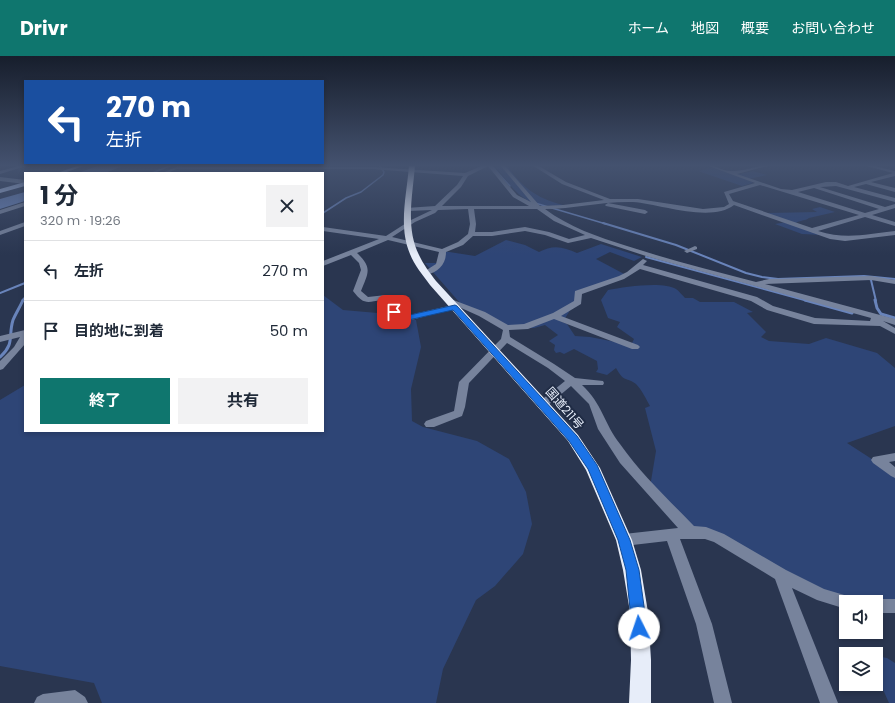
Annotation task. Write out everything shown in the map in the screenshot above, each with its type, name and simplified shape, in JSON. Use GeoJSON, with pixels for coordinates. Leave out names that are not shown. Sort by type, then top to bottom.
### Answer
{"type":"FeatureCollection","features":[{"type":"Feature","properties":{"kind":"highway","name":"国道211号"},"geometry":{"type":"LineString","coordinates":[[409,195],[407,225],[410,243],[414,255],[426,273],[433,283],[573,438],[593,468],[624,540],[632,570],[638,612],[641,660],[640,703]]}},
{"type":"Feature","properties":{"kind":"street"},"geometry":{"type":"LineString","coordinates":[[324,264],[387,238],[420,216],[433,212],[450,195]]}},
{"type":"Feature","properties":{"kind":"street"},"geometry":{"type":"LineString","coordinates":[[514,195],[536,206],[556,220],[592,236],[647,254],[756,284],[877,320],[895,332]]}},
{"type":"Feature","properties":{"kind":"street"},"geometry":{"type":"LineString","coordinates":[[525,195],[536,206]]}},
{"type":"Feature","properties":{"kind":"street"},"geometry":{"type":"LineString","coordinates":[[598,195],[611,200]]}},
{"type":"Feature","properties":{"kind":"street"},"geometry":{"type":"LineString","coordinates":[[726,195],[731,202],[830,237],[845,239],[895,233]]}},
{"type":"Feature","properties":{"kind":"street"},"geometry":{"type":"LineString","coordinates":[[802,195],[895,224]]}},
{"type":"Feature","properties":{"kind":"street"},"geometry":{"type":"LineString","coordinates":[[841,195],[895,211]]}},
{"type":"Feature","properties":{"kind":"street"},"geometry":{"type":"LineString","coordinates":[[878,195],[895,200]]}},
{"type":"Feature","properties":{"kind":"street"},"geometry":{"type":"LineString","coordinates":[[408,209],[579,205],[611,200],[649,202],[708,211],[728,209],[732,204],[731,202]]}},
{"type":"Feature","properties":{"kind":"street"},"geometry":{"type":"LineString","coordinates":[[0,212],[24,204]]}},
{"type":"Feature","properties":{"kind":"street"},"geometry":{"type":"LineString","coordinates":[[579,205],[582,207],[607,205],[645,212]]}},
{"type":"Feature","properties":{"kind":"street"},"geometry":{"type":"LineString","coordinates":[[810,231],[895,206]]}},
{"type":"Feature","properties":{"kind":"street"},"geometry":{"type":"LineString","coordinates":[[324,229],[387,238],[443,251],[458,245],[472,234],[471,207]]}},
{"type":"Feature","properties":{"kind":"street"},"geometry":{"type":"LineString","coordinates":[[0,234],[24,224]]}},
{"type":"Feature","properties":{"kind":"street"},"geometry":{"type":"LineString","coordinates":[[472,234],[492,234],[530,229],[568,241],[592,236]]}},
{"type":"Feature","properties":{"kind":"street"},"geometry":{"type":"LineString","coordinates":[[687,251],[695,248]]}},
{"type":"Feature","properties":{"kind":"street"},"geometry":{"type":"LineString","coordinates":[[426,273],[440,265],[443,259],[443,251]]}},
{"type":"Feature","properties":{"kind":"street"},"geometry":{"type":"LineString","coordinates":[[353,253],[364,263],[365,270],[357,290],[362,297],[367,300],[383,297],[394,312],[404,319],[452,304],[482,314],[571,381],[592,400],[606,433],[629,465],[691,532]]}},
{"type":"Feature","properties":{"kind":"street"},"geometry":{"type":"LineString","coordinates":[[430,424],[458,413],[460,410],[460,390],[464,382],[495,351],[506,333],[554,316],[578,302],[578,293],[628,274],[639,266],[647,254]]}},
{"type":"Feature","properties":{"kind":"street"},"geometry":{"type":"LineString","coordinates":[[639,266],[754,299],[772,309],[814,321],[824,323],[877,320],[895,322]]}},
{"type":"Feature","properties":{"kind":"street"},"geometry":{"type":"LineString","coordinates":[[756,284],[769,281],[854,278],[871,278],[895,282]]}},
{"type":"Feature","properties":{"kind":"street"},"geometry":{"type":"LineString","coordinates":[[554,316],[635,347]]}},
{"type":"Feature","properties":{"kind":"street"},"geometry":{"type":"LineString","coordinates":[[0,339],[24,334]]}},
{"type":"Feature","properties":{"kind":"street"},"geometry":{"type":"LineString","coordinates":[[0,367],[18,348],[24,336]]}},
{"type":"Feature","properties":{"kind":"street"},"geometry":{"type":"LineString","coordinates":[[543,404],[571,381],[600,383]]}},
{"type":"Feature","properties":{"kind":"street"},"geometry":{"type":"LineString","coordinates":[[895,457],[876,460],[895,473]]}},
{"type":"Feature","properties":{"kind":"street"},"geometry":{"type":"LineString","coordinates":[[624,540],[691,532],[706,533],[719,538],[781,575],[822,595],[839,600]]}},
{"type":"Feature","properties":{"kind":"street"},"geometry":{"type":"LineString","coordinates":[[672,535],[704,624],[723,703]]}},
{"type":"Feature","properties":{"kind":"street"},"geometry":{"type":"LineString","coordinates":[[781,575],[829,703]]}},
{"type":"Feature","properties":{"kind":"street"},"geometry":{"type":"LineString","coordinates":[[883,606],[895,606]]}},
{"type":"Feature","properties":{"kind":"street"},"geometry":{"type":"LineString","coordinates":[[43,703],[75,699],[80,703]]}},
{"type":"Feature","properties":{"kind":"shaded area"},"geometry":{"type":"Polygon","coordinates":[[[14,195],[24,195],[24,201],[0,209],[0,199],[14,195]]]}},
{"type":"Feature","properties":{"kind":"shaded area"},"geometry":{"type":"Polygon","coordinates":[[[521,195],[537,195],[557,204],[567,206],[541,205],[521,195]]]}},
{"type":"Feature","properties":{"kind":"shaded area"},"geometry":{"type":"Polygon","coordinates":[[[820,207],[835,212],[809,218],[796,223],[823,235],[802,234],[775,224],[786,222],[767,213],[817,212],[812,209],[820,207]]]}},
{"type":"Feature","properties":{"kind":"shaded area"},"geometry":{"type":"Polygon","coordinates":[[[506,240],[525,245],[539,252],[549,248],[558,247],[577,253],[601,244],[642,257],[634,261],[610,252],[596,259],[626,275],[582,291],[564,320],[560,321],[567,324],[575,336],[590,337],[631,345],[634,339],[617,327],[620,322],[608,318],[601,300],[608,290],[643,285],[662,285],[676,289],[685,298],[693,298],[700,302],[734,302],[753,312],[747,313],[766,332],[761,337],[769,341],[809,344],[826,338],[877,353],[895,368],[895,426],[847,443],[895,474],[895,606],[883,603],[883,595],[839,595],[839,598],[719,538],[691,532],[650,487],[656,451],[645,408],[650,406],[636,384],[624,378],[616,368],[607,375],[596,372],[598,369],[597,361],[574,349],[564,354],[560,352],[556,353],[554,350],[555,345],[549,341],[558,335],[545,325],[534,328],[518,328],[498,323],[460,303],[425,263],[441,263],[443,251],[475,256],[506,240]]]}},
{"type":"Feature","properties":{"kind":"shaded area"},"geometry":{"type":"Polygon","coordinates":[[[324,296],[343,310],[389,314],[416,320],[421,347],[411,389],[412,421],[423,427],[477,441],[509,459],[526,492],[532,524],[523,554],[495,586],[476,600],[443,669],[436,703],[102,703],[94,683],[0,666],[0,400],[24,386],[24,432],[324,432],[324,296]]]}},
{"type":"Feature","properties":{"kind":"shaded area"},"geometry":{"type":"Polygon","coordinates":[[[883,657],[895,663],[895,703],[889,703],[883,690],[883,657]]]}},
{"type":"Feature","properties":{"kind":"waterway"},"geometry":{"type":"LineString","coordinates":[[324,212],[353,195]]}},
{"type":"Feature","properties":{"kind":"waterway"},"geometry":{"type":"LineString","coordinates":[[535,203],[606,224]]}},
{"type":"Feature","properties":{"kind":"waterway"},"geometry":{"type":"LineString","coordinates":[[603,223],[676,245],[746,273],[762,277],[778,279],[864,276],[895,279]]}},
{"type":"Feature","properties":{"kind":"waterway"},"geometry":{"type":"LineString","coordinates":[[646,257],[808,301]]}},
{"type":"Feature","properties":{"kind":"waterway"},"geometry":{"type":"LineString","coordinates":[[868,278],[871,280],[876,301]]}},
{"type":"Feature","properties":{"kind":"waterway"},"geometry":{"type":"LineString","coordinates":[[0,293],[24,283]]}},
{"type":"Feature","properties":{"kind":"waterway"},"geometry":{"type":"LineString","coordinates":[[0,357],[8,348],[13,320],[23,300]]}},
{"type":"Feature","properties":{"kind":"waterway"},"geometry":{"type":"LineString","coordinates":[[805,300],[852,313]]}},
{"type":"Feature","properties":{"kind":"waterway"},"geometry":{"type":"LineString","coordinates":[[875,300],[877,308],[881,314],[895,318]]}},
{"type":"Feature","properties":{"kind":"route"},"geometry":{"type":"LineString","coordinates":[[394,312],[404,319],[455,307],[573,438],[593,468],[624,540],[632,570],[639,628]]}}]}
